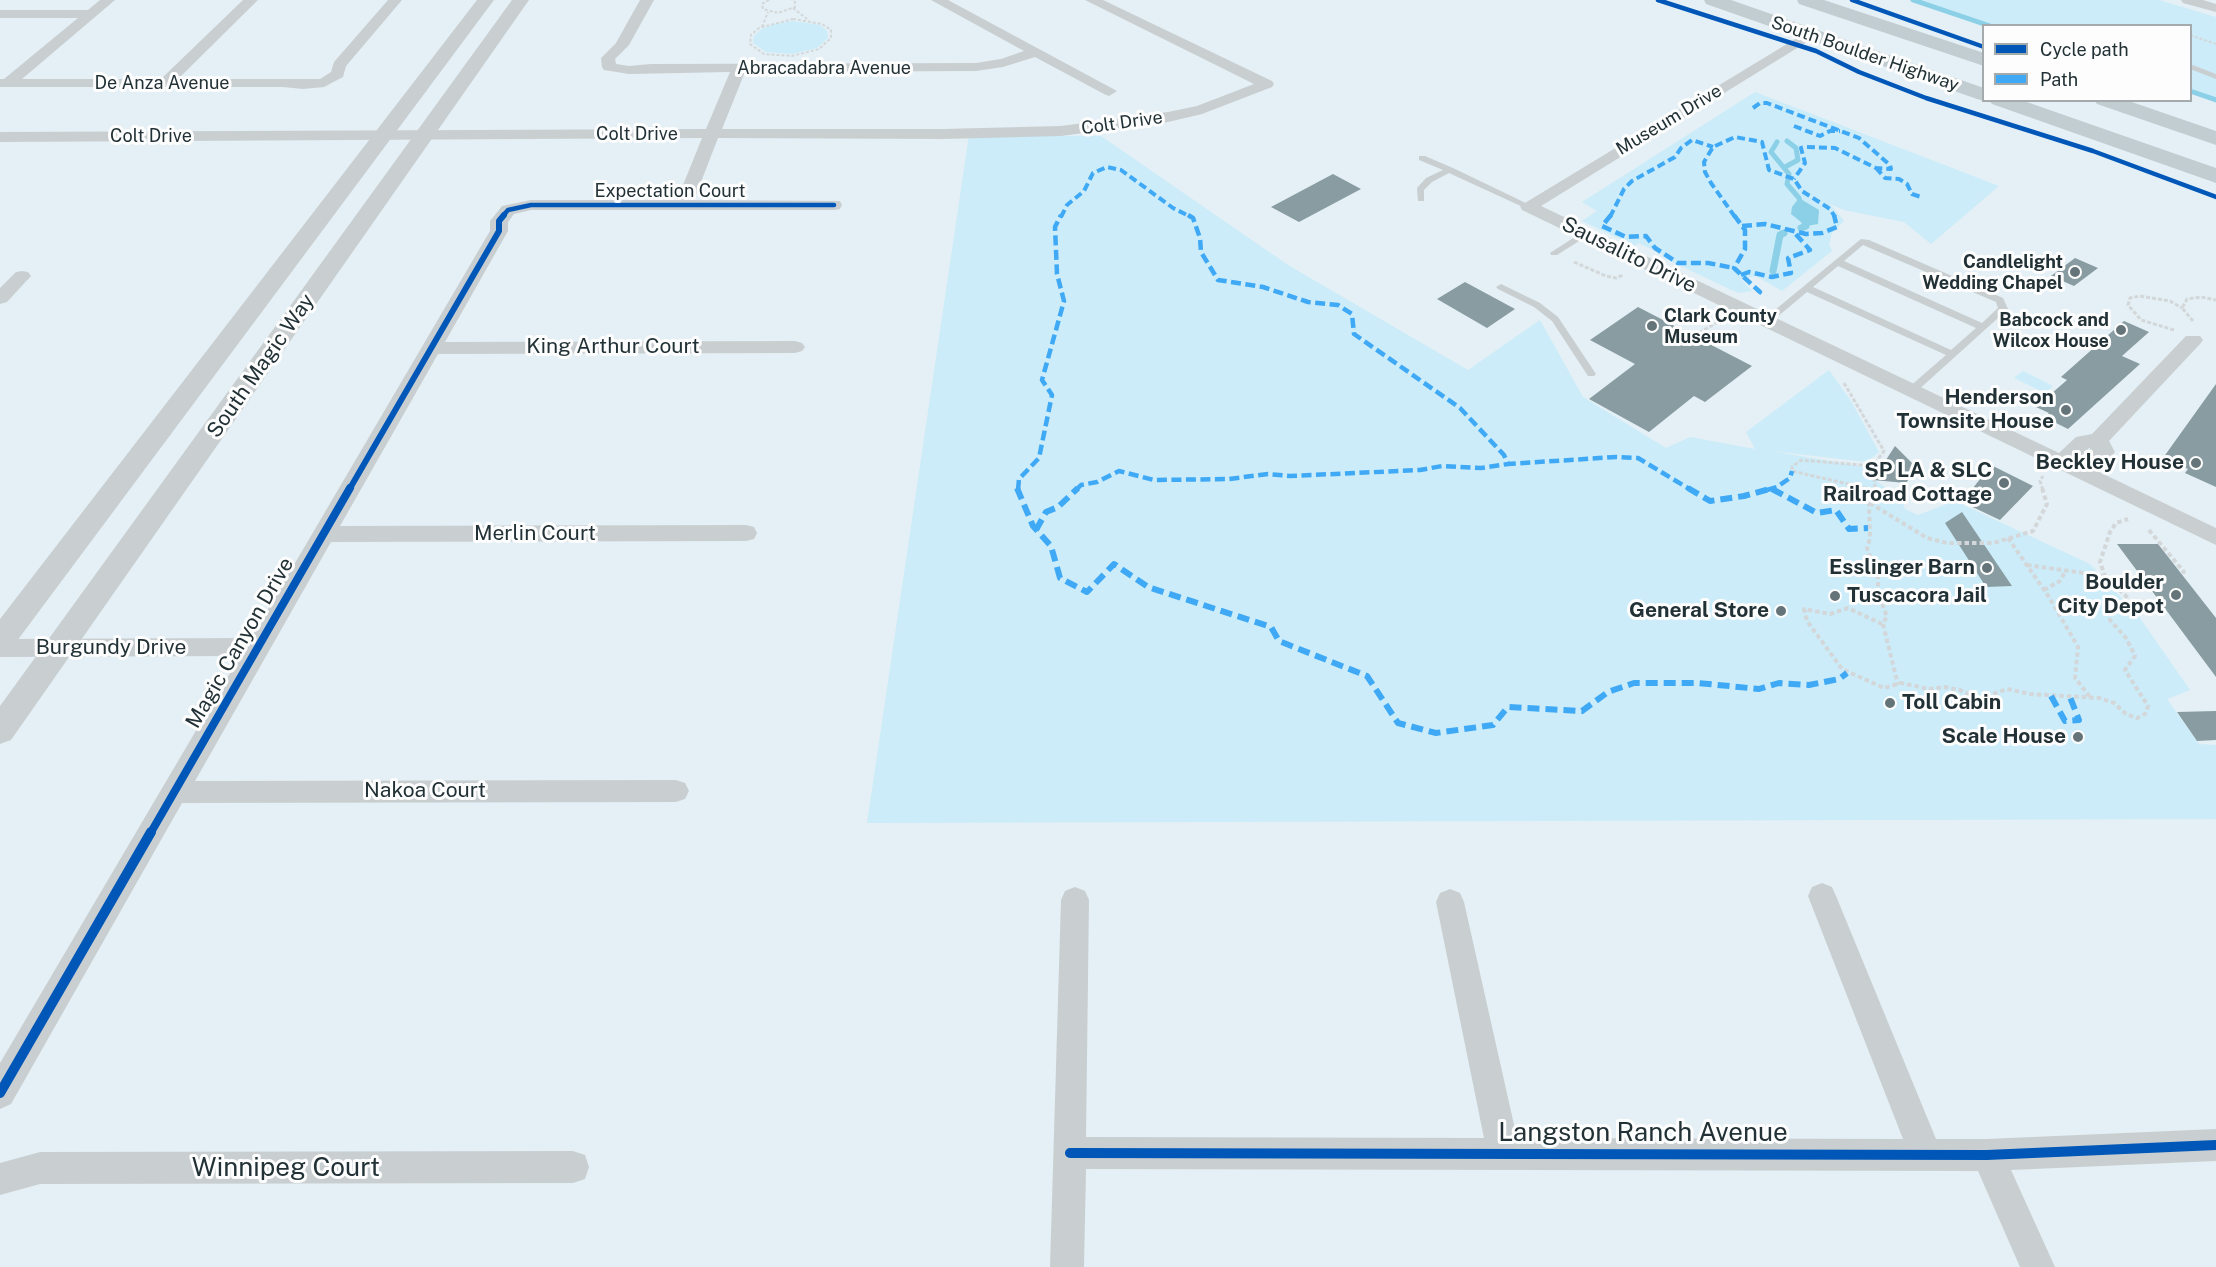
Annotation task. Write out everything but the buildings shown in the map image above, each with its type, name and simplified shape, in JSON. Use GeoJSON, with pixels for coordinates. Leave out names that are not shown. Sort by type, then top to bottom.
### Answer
{"type":"FeatureCollection","features":[{"type":"Feature","properties":{"kind":"main road","name":"South Boulder Highway"},"geometry":{"type":"LineString","coordinates":[[1713,0],[1982,95]]}},
{"type":"Feature","properties":{"kind":"main road","name":"South Boulder Highway"},"geometry":{"type":"LineString","coordinates":[[1806,0],[1982,60]]}},
{"type":"Feature","properties":{"kind":"main road"},"geometry":{"type":"LineString","coordinates":[[2005,102],[2216,176]]}},
{"type":"Feature","properties":{"kind":"main road"},"geometry":{"type":"LineString","coordinates":[[2110,102],[2216,138]]}},
{"type":"Feature","properties":{"kind":"street"},"geometry":{"type":"LineString","coordinates":[[4,83],[108,0]]}},
{"type":"Feature","properties":{"kind":"street"},"geometry":{"type":"LineString","coordinates":[[165,83],[251,0]]}},
{"type":"Feature","properties":{"kind":"street","name":"De Anza Avenue"},"geometry":{"type":"LineString","coordinates":[[4,83],[283,83],[303,86],[324,83],[338,74],[339,65],[395,0]]}},
{"type":"Feature","properties":{"kind":"street","name":"South Magic Way"},"geometry":{"type":"LineString","coordinates":[[0,641],[486,0]]}},
{"type":"Feature","properties":{"kind":"street","name":"South Magic Way"},"geometry":{"type":"LineString","coordinates":[[0,731],[521,0]]}},
{"type":"Feature","properties":{"kind":"street","name":"Abracadabra Avenue"},"geometry":{"type":"LineString","coordinates":[[646,0],[621,45],[608,58],[609,67],[630,70],[976,67],[1003,63],[1037,52]]}},
{"type":"Feature","properties":{"kind":"street"},"geometry":{"type":"LineString","coordinates":[[938,0],[1109,91]]}},
{"type":"Feature","properties":{"kind":"street","name":"Colt Drive"},"geometry":{"type":"LineString","coordinates":[[0,137],[943,134],[1084,130],[1168,117],[1202,109],[1267,84],[1092,0]]}},
{"type":"Feature","properties":{"kind":"street"},"geometry":{"type":"LineString","coordinates":[[2188,0],[2216,8]]}},
{"type":"Feature","properties":{"kind":"street"},"geometry":{"type":"LineString","coordinates":[[0,14],[92,14]]}},
{"type":"Feature","properties":{"kind":"street","name":"Museum Drive"},"geometry":{"type":"LineString","coordinates":[[1528,206],[1810,34]]}},
{"type":"Feature","properties":{"kind":"street"},"geometry":{"type":"LineString","coordinates":[[682,206],[739,68]]}},
{"type":"Feature","properties":{"kind":"street","name":"Expectation Court"},"geometry":{"type":"LineString","coordinates":[[508,210],[531,205],[834,206]]}},
{"type":"Feature","properties":{"kind":"street","name":"Sausalito Drive"},"geometry":{"type":"LineString","coordinates":[[1528,206],[2083,472],[2148,512],[2216,537]]}},
{"type":"Feature","properties":{"kind":"street","name":"Magic Canyon Drive"},"geometry":{"type":"LineString","coordinates":[[0,1094],[432,348],[499,231],[499,221],[508,210]]}},
{"type":"Feature","properties":{"kind":"street"},"geometry":{"type":"LineString","coordinates":[[0,298],[22,276]]}},
{"type":"Feature","properties":{"kind":"street"},"geometry":{"type":"LineString","coordinates":[[2057,460],[2082,442],[2098,440],[2188,331]]}},
{"type":"Feature","properties":{"kind":"street","name":"King Arthur Court"},"geometry":{"type":"LineString","coordinates":[[432,348],[795,347]]}},
{"type":"Feature","properties":{"kind":"street"},"geometry":{"type":"LineString","coordinates":[[2083,472],[2104,452],[2098,440]]}},
{"type":"Feature","properties":{"kind":"street","name":"Merlin Court"},"geometry":{"type":"LineString","coordinates":[[324,534],[746,533]]}},
{"type":"Feature","properties":{"kind":"street","name":"Burgundy Drive"},"geometry":{"type":"LineString","coordinates":[[0,648],[258,647]]}},
{"type":"Feature","properties":{"kind":"street","name":"Nakoa Court"},"geometry":{"type":"LineString","coordinates":[[174,792],[676,791]]}},
{"type":"Feature","properties":{"kind":"street"},"geometry":{"type":"LineString","coordinates":[[1821,896],[1926,1155]]}},
{"type":"Feature","properties":{"kind":"street"},"geometry":{"type":"LineString","coordinates":[[1067,1267],[1075,900]]}},
{"type":"Feature","properties":{"kind":"street"},"geometry":{"type":"LineString","coordinates":[[1449,902],[1504,1154]]}},
{"type":"Feature","properties":{"kind":"street","name":"Langston Ranch Avenue"},"geometry":{"type":"LineString","coordinates":[[1070,1153],[1987,1155],[2216,1145]]}},
{"type":"Feature","properties":{"kind":"street"},"geometry":{"type":"LineString","coordinates":[[1987,1155],[2038,1267]]}},
{"type":"Feature","properties":{"kind":"street","name":"Winnipeg Court"},"geometry":{"type":"LineString","coordinates":[[0,1179],[40,1168],[573,1167]]}},
{"type":"Feature","properties":{"kind":"lane"},"geometry":{"type":"LineString","coordinates":[[2192,67],[2216,77]]}},
{"type":"Feature","properties":{"kind":"lane"},"geometry":{"type":"LineString","coordinates":[[1422,158],[1528,206]]}},
{"type":"Feature","properties":{"kind":"lane"},"geometry":{"type":"LineString","coordinates":[[1421,199],[1420,190],[1430,180],[1450,170]]}},
{"type":"Feature","properties":{"kind":"lane"},"geometry":{"type":"LineString","coordinates":[[1554,253],[1584,234]]}},
{"type":"Feature","properties":{"kind":"lane"},"geometry":{"type":"LineString","coordinates":[[1767,321],[1861,242],[1872,243],[2000,300],[2003,309],[1912,390]]}},
{"type":"Feature","properties":{"kind":"lane"},"geometry":{"type":"LineString","coordinates":[[1838,262],[1983,327]]}},
{"type":"Feature","properties":{"kind":"lane"},"geometry":{"type":"LineString","coordinates":[[1501,287],[1542,309],[1555,319],[1591,374]]}},
{"type":"Feature","properties":{"kind":"lane"},"geometry":{"type":"LineString","coordinates":[[1807,288],[1952,354]]}},
{"type":"Feature","properties":{"kind":"path"},"geometry":{"type":"LineString","coordinates":[[769,0],[761,7],[768,12],[778,13],[793,8],[796,4],[792,0]]}},
{"type":"Feature","properties":{"kind":"path"},"geometry":{"type":"LineString","coordinates":[[793,8],[808,20]]}},
{"type":"Feature","properties":{"kind":"path"},"geometry":{"type":"LineString","coordinates":[[762,27],[768,12]]}},
{"type":"Feature","properties":{"kind":"path"},"geometry":{"type":"LineString","coordinates":[[783,20],[808,20],[828,27],[832,34],[831,38],[819,49],[792,56],[771,55],[753,48],[749,40],[751,35],[762,27],[783,20]]}},
{"type":"Feature","properties":{"kind":"path"},"geometry":{"type":"LineString","coordinates":[[2192,36],[2216,45]]}},
{"type":"Feature","properties":{"kind":"path"},"geometry":{"type":"LineString","coordinates":[[1554,253],[1616,278],[1646,263]]}},
{"type":"Feature","properties":{"kind":"path"},"geometry":{"type":"LineString","coordinates":[[2182,308],[2170,301],[2139,296],[2130,298],[2128,305],[2141,320],[2188,331],[2182,308],[2187,299],[2201,297],[2216,300]]}},
{"type":"Feature","properties":{"kind":"path"},"geometry":{"type":"LineString","coordinates":[[1694,336],[1721,320]]}},
{"type":"Feature","properties":{"kind":"path"},"geometry":{"type":"LineString","coordinates":[[1838,354],[1829,362],[1856,400],[1884,451],[1873,466],[1875,488],[1869,503],[1867,548],[1878,578],[1878,592],[1887,617],[1882,624]]}},
{"type":"Feature","properties":{"kind":"path"},"geometry":{"type":"LineString","coordinates":[[1873,466],[1801,460],[1792,467],[1792,471],[1875,488]]}},
{"type":"Feature","properties":{"kind":"path"},"geometry":{"type":"LineString","coordinates":[[1869,503],[1927,537],[1947,543],[1993,543],[2033,531],[2047,504],[2040,481],[2057,460]]}},
{"type":"Feature","properties":{"kind":"path"},"geometry":{"type":"LineString","coordinates":[[1898,684],[1882,624],[1848,608],[1830,614],[1804,609],[1807,621],[1842,669],[1884,688],[1898,684],[1910,684],[1929,689],[1944,687],[1960,690],[1979,699],[2007,689],[2030,694],[2091,698],[2114,703],[2126,714],[2137,718],[2145,714],[2148,706],[2125,670],[2135,656],[2126,638],[2110,620],[2111,610],[2124,607],[2129,599],[2106,576],[2100,562],[2110,532],[2116,523],[2148,512],[2184,572],[2179,571]]}},
{"type":"Feature","properties":{"kind":"path"},"geometry":{"type":"LineString","coordinates":[[2008,538],[2044,590],[2078,647],[2075,678],[2091,698]]}},
{"type":"Feature","properties":{"kind":"path"},"geometry":{"type":"LineString","coordinates":[[2027,565],[2106,576]]}},
{"type":"Feature","properties":{"kind":"path"},"geometry":{"type":"LineString","coordinates":[[2044,590],[2060,581],[2065,572]]}},
{"type":"Feature","properties":{"kind":"shaded area"},"geometry":{"type":"Polygon","coordinates":[[[1910,0],[2159,0],[2216,17],[2216,100],[2192,92],[2192,24],[1985,24],[1910,0]]]}},
{"type":"Feature","properties":{"kind":"shaded area"},"geometry":{"type":"Polygon","coordinates":[[[793,21],[820,25],[827,31],[828,38],[817,48],[792,54],[766,52],[753,43],[754,36],[762,29],[793,21]]]}},
{"type":"Feature","properties":{"kind":"shaded area"},"geometry":{"type":"Polygon","coordinates":[[[1755,92],[1999,186],[1931,244],[1904,222],[1844,210],[1830,204],[1844,221],[1832,233],[1829,244],[1832,251],[1782,291],[1756,276],[1741,279],[1752,291],[1738,293],[1664,258],[1662,254],[1638,243],[1635,246],[1582,221],[1597,211],[1582,202],[1755,92]]]}},
{"type":"Feature","properties":{"kind":"shaded area"},"geometry":{"type":"Polygon","coordinates":[[[969,135],[1101,136],[1288,265],[1468,370],[1540,320],[1583,397],[1666,448],[1690,437],[1755,449],[1746,432],[1829,370],[1851,401],[1879,452],[1867,462],[1771,451],[1876,469],[1877,482],[1900,496],[1905,509],[1918,515],[1955,501],[2090,564],[2140,618],[2190,690],[2167,699],[2199,744],[2216,745],[2216,819],[867,823],[969,135]]]}},
{"type":"Feature","properties":{"kind":"shaded area"},"geometry":{"type":"Polygon","coordinates":[[[2023,371],[2053,386],[2045,393],[2014,378],[2023,371]]]}},
{"type":"Feature","properties":{"kind":"water"},"geometry":{"type":"Polygon","coordinates":[[[1799,198],[1819,210],[1818,224],[1806,226],[1791,214],[1792,207],[1799,198]]]}},
{"type":"Feature","properties":{"kind":"waterway"},"geometry":{"type":"LineString","coordinates":[[1913,0],[1984,24]]}},
{"type":"Feature","properties":{"kind":"waterway"},"geometry":{"type":"LineString","coordinates":[[2192,92],[2216,100]]}},
{"type":"Feature","properties":{"kind":"waterway"},"geometry":{"type":"LineString","coordinates":[[1785,167],[1798,160],[1796,148],[1787,141]]}},
{"type":"Feature","properties":{"kind":"waterway"},"geometry":{"type":"LineString","coordinates":[[1777,142],[1771,152],[1789,174],[1787,184],[1799,198],[1804,217]]}},
{"type":"Feature","properties":{"kind":"waterway"},"geometry":{"type":"LineString","coordinates":[[1801,228],[1806,226],[1803,215]]}},
{"type":"Feature","properties":{"kind":"waterway"},"geometry":{"type":"LineString","coordinates":[[1773,271],[1780,235],[1784,233]]}},
{"type":"Feature","properties":{"kind":"marked path"},"geometry":{"type":"LineString","coordinates":[[1753,108],[1760,103],[1767,103],[1859,138],[1890,165],[1891,169],[1876,168],[1835,148],[1805,147],[1801,148],[1805,163],[1794,179]]}},
{"type":"Feature","properties":{"kind":"marked path"},"geometry":{"type":"LineString","coordinates":[[1794,126],[1820,136],[1830,131],[1840,131]]}},
{"type":"Feature","properties":{"kind":"marked path"},"geometry":{"type":"LineString","coordinates":[[1742,226],[1765,224],[1806,234],[1822,233],[1837,227],[1836,218],[1830,209],[1802,191],[1794,179],[1769,170],[1762,142],[1735,137],[1713,147],[1704,162],[1705,172],[1711,183],[1736,218],[1745,230],[1745,249],[1734,268],[1760,292],[1757,295]]}},
{"type":"Feature","properties":{"kind":"marked path"},"geometry":{"type":"LineString","coordinates":[[1713,147],[1692,140],[1681,148],[1675,157],[1632,181],[1624,189],[1614,212],[1602,226],[1626,237],[1646,236],[1655,248],[1678,263],[1708,263],[1734,268]]}},
{"type":"Feature","properties":{"kind":"marked path"},"geometry":{"type":"LineString","coordinates":[[1792,471],[1790,478],[1777,487],[1744,496],[1710,501],[1638,458],[1616,457],[1508,464],[1504,455],[1460,408],[1354,334],[1352,314],[1338,305],[1308,302],[1263,287],[1218,280],[1201,252],[1200,238],[1193,218],[1173,208],[1121,170],[1107,167],[1093,173],[1084,191],[1067,205],[1055,227],[1057,274],[1064,301],[1042,380],[1052,395],[1039,458],[1019,479],[1017,488],[1033,526],[1051,546],[1060,578],[1087,592],[1114,564],[1148,587],[1271,627],[1279,641],[1367,676],[1398,723],[1436,733],[1493,725],[1508,707],[1582,711],[1608,692],[1634,683],[1698,683],[1759,689],[1779,683],[1809,685],[1839,679],[1847,673]]}},
{"type":"Feature","properties":{"kind":"marked path"},"geometry":{"type":"LineString","coordinates":[[1876,168],[1885,178],[1899,179],[1907,184],[1912,194],[1921,197]]}},
{"type":"Feature","properties":{"kind":"marked path"},"geometry":{"type":"LineString","coordinates":[[1741,275],[1749,272],[1772,277],[1791,273],[1788,258],[1810,250],[1793,231]]}},
{"type":"Feature","properties":{"kind":"marked path"},"geometry":{"type":"LineString","coordinates":[[1036,530],[1046,512],[1058,507],[1081,485],[1097,482],[1119,471],[1154,480],[1229,479],[1268,474],[1290,476],[1420,470],[1442,466],[1481,468],[1508,464]]}},
{"type":"Feature","properties":{"kind":"marked path"},"geometry":{"type":"LineString","coordinates":[[1772,489],[1817,513],[1836,510],[1849,529],[1868,528]]}},
{"type":"Feature","properties":{"kind":"marked path"},"geometry":{"type":"LineString","coordinates":[[2051,696],[2065,721],[2079,720],[2070,697]]}},
{"type":"Feature","properties":{"kind":"cycle path"},"geometry":{"type":"LineString","coordinates":[[1658,0],[1816,51],[1859,72],[1926,98],[2093,151],[2216,197]]}},
{"type":"Feature","properties":{"kind":"cycle path"},"geometry":{"type":"LineString","coordinates":[[1852,0],[1982,46]]}},
{"type":"Feature","properties":{"kind":"cycle path"},"geometry":{"type":"LineString","coordinates":[[0,1093],[499,231],[499,221],[508,210],[531,205],[834,205]]}},
{"type":"Feature","properties":{"kind":"cycle path"},"geometry":{"type":"LineString","coordinates":[[1070,1153],[1987,1155],[2216,1145]]}},
{"type":"Feature","properties":{"kind":"place","name":"Candlelight Wedding Chapel"},"geometry":{"type":"Point","coordinates":[2075,272]}},
{"type":"Feature","properties":{"kind":"place","name":"Clark County Museum"},"geometry":{"type":"Point","coordinates":[1652,326]}},
{"type":"Feature","properties":{"kind":"place","name":"Babcock and Wilcox House"},"geometry":{"type":"Point","coordinates":[2121,330]}},
{"type":"Feature","properties":{"kind":"place","name":"Henderson Townsite House"},"geometry":{"type":"Point","coordinates":[2066,410]}},
{"type":"Feature","properties":{"kind":"place","name":"Beckley House"},"geometry":{"type":"Point","coordinates":[2196,463]}},
{"type":"Feature","properties":{"kind":"place","name":"SP LA & SLC Railroad Cottage"},"geometry":{"type":"Point","coordinates":[2004,483]}},
{"type":"Feature","properties":{"kind":"place","name":"Esslinger Barn"},"geometry":{"type":"Point","coordinates":[1987,568]}},
{"type":"Feature","properties":{"kind":"place","name":"Boulder City Depot"},"geometry":{"type":"Point","coordinates":[2176,595]}},
{"type":"Feature","properties":{"kind":"place","name":"Tuscacora Jail"},"geometry":{"type":"Point","coordinates":[1835,596]}},
{"type":"Feature","properties":{"kind":"place","name":"General Store"},"geometry":{"type":"Point","coordinates":[1781,611]}},
{"type":"Feature","properties":{"kind":"place","name":"Toll Cabin"},"geometry":{"type":"Point","coordinates":[1890,703]}},
{"type":"Feature","properties":{"kind":"place","name":"Scale House"},"geometry":{"type":"Point","coordinates":[2078,737]}}]}
